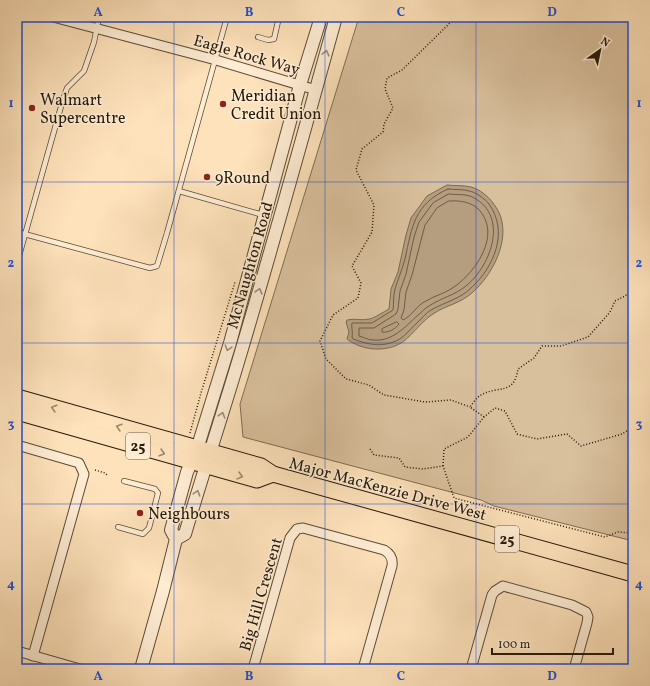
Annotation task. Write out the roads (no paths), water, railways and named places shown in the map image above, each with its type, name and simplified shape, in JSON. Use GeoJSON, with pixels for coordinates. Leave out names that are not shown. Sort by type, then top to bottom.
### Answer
{"type":"FeatureCollection","features":[{"type":"Feature","properties":{"kind":"main road","name":"Major MacKenzie Drive West"},"geometry":{"type":"LineString","coordinates":[[17,397],[202,457]]}},
{"type":"Feature","properties":{"kind":"main road","name":"Major MacKenzie Drive West"},"geometry":{"type":"LineString","coordinates":[[17,412],[202,457],[261,466],[273,474],[633,574]]}},
{"type":"Feature","properties":{"kind":"street","name":"Eagle Rock Way"},"geometry":{"type":"LineString","coordinates":[[53,17],[216,60],[316,90]]}},
{"type":"Feature","properties":{"kind":"street","name":"McNaughton Road"},"geometry":{"type":"LineString","coordinates":[[202,457],[230,343],[300,85],[321,17]]}},
{"type":"Feature","properties":{"kind":"street","name":"McNaughton Road"},"geometry":{"type":"LineString","coordinates":[[202,457],[244,343],[336,17]]}},
{"type":"Feature","properties":{"kind":"street"},"geometry":{"type":"LineString","coordinates":[[17,445],[79,463],[84,474],[33,656]]}},
{"type":"Feature","properties":{"kind":"street"},"geometry":{"type":"LineString","coordinates":[[141,669],[176,539],[172,530],[187,472],[202,457]]}},
{"type":"Feature","properties":{"kind":"street","name":"Big Hill Crescent"},"geometry":{"type":"LineString","coordinates":[[253,669],[290,538],[297,530],[303,528],[384,550],[390,554],[392,566],[363,669]]}},
{"type":"Feature","properties":{"kind":"street"},"geometry":{"type":"LineString","coordinates":[[471,669],[492,595],[503,586],[572,605],[586,612],[588,617],[587,623],[574,669]]}},
{"type":"Feature","properties":{"kind":"street"},"geometry":{"type":"LineString","coordinates":[[17,651],[80,669]]}},
{"type":"Feature","properties":{"kind":"lane"},"geometry":{"type":"LineString","coordinates":[[17,263],[62,102],[67,88],[84,71],[94,42],[99,17]]}},
{"type":"Feature","properties":{"kind":"lane"},"geometry":{"type":"LineString","coordinates":[[17,232],[150,268],[157,266],[160,260],[227,17]]}},
{"type":"Feature","properties":{"kind":"lane"},"geometry":{"type":"LineString","coordinates":[[258,37],[268,40],[274,39],[279,17]]}},
{"type":"Feature","properties":{"kind":"lane"},"geometry":{"type":"LineString","coordinates":[[179,191],[265,216]]}},
{"type":"Feature","properties":{"kind":"lane"},"geometry":{"type":"LineString","coordinates":[[118,527],[144,534],[149,528],[158,493],[155,489],[124,481]]}},
{"type":"Feature","properties":{"kind":"water"},"geometry":{"type":"Polygon","coordinates":[[[447,185],[468,186],[477,189],[489,198],[499,212],[503,231],[502,241],[496,260],[486,278],[468,296],[443,308],[425,320],[408,338],[398,345],[383,349],[375,349],[353,343],[347,339],[349,332],[346,322],[347,320],[371,319],[389,309],[391,289],[398,272],[411,218],[427,196],[447,185]]]}},
{"type":"Feature","properties":{"kind":"place","name":"Meridian Credit Union"},"geometry":{"type":"Point","coordinates":[223,104]}},
{"type":"Feature","properties":{"kind":"place","name":"Walmart Supercentre"},"geometry":{"type":"Point","coordinates":[32,108]}},
{"type":"Feature","properties":{"kind":"place","name":"9Round"},"geometry":{"type":"Point","coordinates":[207,177]}},
{"type":"Feature","properties":{"kind":"place","name":"Neighbours"},"geometry":{"type":"Point","coordinates":[140,513]}}]}
